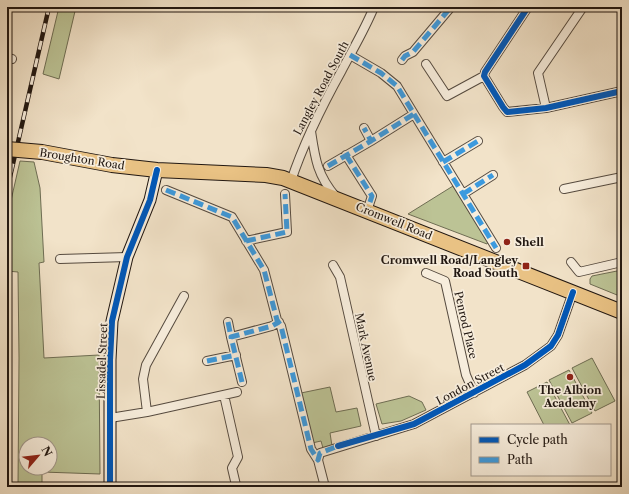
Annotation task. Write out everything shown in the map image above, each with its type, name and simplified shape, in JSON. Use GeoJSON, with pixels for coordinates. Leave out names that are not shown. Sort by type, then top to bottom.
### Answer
{"type":"FeatureCollection","features":[{"type":"Feature","properties":{"kind":"highway","name":"Broughton Road"},"geometry":{"type":"LineString","coordinates":[[7,149],[42,152],[112,165],[157,170]]}},
{"type":"Feature","properties":{"kind":"highway","name":"Cromwell Road"},"geometry":{"type":"LineString","coordinates":[[157,170],[266,175],[284,178],[622,312]]}},
{"type":"Feature","properties":{"kind":"street","name":"Langley Road South"},"geometry":{"type":"LineString","coordinates":[[291,181],[311,130],[350,55],[362,36],[374,7]]}},
{"type":"Feature","properties":{"kind":"street"},"geometry":{"type":"LineString","coordinates":[[402,60],[405,56],[413,52],[451,7]]}},
{"type":"Feature","properties":{"kind":"street"},"geometry":{"type":"LineString","coordinates":[[426,64],[447,96],[484,76],[485,72],[528,7]]}},
{"type":"Feature","properties":{"kind":"street"},"geometry":{"type":"LineString","coordinates":[[546,108],[538,73],[583,7]]}},
{"type":"Feature","properties":{"kind":"street"},"geometry":{"type":"LineString","coordinates":[[350,55],[381,73],[397,86],[496,248]]}},
{"type":"Feature","properties":{"kind":"street"},"geometry":{"type":"LineString","coordinates":[[484,76],[503,107],[508,112],[546,108],[622,91]]}},
{"type":"Feature","properties":{"kind":"street"},"geometry":{"type":"LineString","coordinates":[[328,166],[414,114]]}},
{"type":"Feature","properties":{"kind":"street"},"geometry":{"type":"LineString","coordinates":[[364,128],[371,141]]}},
{"type":"Feature","properties":{"kind":"street"},"geometry":{"type":"LineString","coordinates":[[311,130],[320,175],[338,199]]}},
{"type":"Feature","properties":{"kind":"street"},"geometry":{"type":"LineString","coordinates":[[443,162],[478,141]]}},
{"type":"Feature","properties":{"kind":"street"},"geometry":{"type":"LineString","coordinates":[[346,156],[372,196],[367,211]]}},
{"type":"Feature","properties":{"kind":"street","name":"Lissadel Street"},"geometry":{"type":"LineString","coordinates":[[110,487],[110,360],[112,321],[127,257],[150,200],[157,170]]}},
{"type":"Feature","properties":{"kind":"street"},"geometry":{"type":"LineString","coordinates":[[463,194],[493,175]]}},
{"type":"Feature","properties":{"kind":"street"},"geometry":{"type":"LineString","coordinates":[[564,189],[622,177]]}},
{"type":"Feature","properties":{"kind":"street"},"geometry":{"type":"LineString","coordinates":[[166,190],[232,217],[264,270],[278,322],[281,326],[311,449],[318,460],[325,487]]}},
{"type":"Feature","properties":{"kind":"street"},"geometry":{"type":"LineString","coordinates":[[246,242],[287,232],[285,194]]}},
{"type":"Feature","properties":{"kind":"street"},"geometry":{"type":"LineString","coordinates":[[60,259],[127,257]]}},
{"type":"Feature","properties":{"kind":"street"},"geometry":{"type":"LineString","coordinates":[[571,262],[579,272],[622,262]]}},
{"type":"Feature","properties":{"kind":"street","name":"Mark Avenue"},"geometry":{"type":"LineString","coordinates":[[333,265],[340,276],[376,436]]}},
{"type":"Feature","properties":{"kind":"street","name":"Penrod Place"},"geometry":{"type":"LineString","coordinates":[[426,273],[445,281],[466,375],[474,394]]}},
{"type":"Feature","properties":{"kind":"street","name":"London Street"},"geometry":{"type":"LineString","coordinates":[[318,460],[320,453],[338,446],[414,424],[474,394],[525,365],[551,346],[558,335],[573,292]]}},
{"type":"Feature","properties":{"kind":"street"},"geometry":{"type":"LineString","coordinates":[[147,412],[143,380],[146,365],[184,296]]}},
{"type":"Feature","properties":{"kind":"street"},"geometry":{"type":"LineString","coordinates":[[228,322],[242,382]]}},
{"type":"Feature","properties":{"kind":"street"},"geometry":{"type":"LineString","coordinates":[[231,337],[272,326],[278,322]]}},
{"type":"Feature","properties":{"kind":"street"},"geometry":{"type":"LineString","coordinates":[[207,361],[236,355]]}},
{"type":"Feature","properties":{"kind":"street"},"geometry":{"type":"LineString","coordinates":[[110,418],[147,412],[237,392]]}},
{"type":"Feature","properties":{"kind":"street"},"geometry":{"type":"LineString","coordinates":[[224,395],[238,457],[232,468],[236,485]]}},
{"type":"Feature","properties":{"kind":"green space"},"geometry":{"type":"Polygon","coordinates":[[[59,7],[76,7],[59,79],[43,74],[59,7]]]}},
{"type":"Feature","properties":{"kind":"green space"},"geometry":{"type":"Polygon","coordinates":[[[20,161],[34,162],[40,188],[44,262],[39,263],[44,358],[99,355],[100,474],[58,473],[58,436],[18,436],[18,272],[7,271],[7,218],[20,161]]]}},
{"type":"Feature","properties":{"kind":"green space"},"geometry":{"type":"Polygon","coordinates":[[[453,186],[488,242],[487,244],[408,214],[453,186]]]}},
{"type":"Feature","properties":{"kind":"green space"},"geometry":{"type":"Polygon","coordinates":[[[622,270],[622,297],[590,284],[590,279],[592,276],[622,270]]]}},
{"type":"Feature","properties":{"kind":"green space"},"geometry":{"type":"Polygon","coordinates":[[[592,358],[615,401],[595,411],[572,368],[592,358]]]}},
{"type":"Feature","properties":{"kind":"green space"},"geometry":{"type":"Polygon","coordinates":[[[569,370],[592,413],[572,423],[549,380],[569,370]]]}},
{"type":"Feature","properties":{"kind":"green space"},"geometry":{"type":"Polygon","coordinates":[[[547,382],[569,424],[543,424],[527,392],[547,382]]]}},
{"type":"Feature","properties":{"kind":"green space"},"geometry":{"type":"Polygon","coordinates":[[[330,387],[336,412],[357,408],[361,426],[330,433],[332,446],[323,448],[321,441],[312,443],[301,393],[330,387]]]}},
{"type":"Feature","properties":{"kind":"green space"},"geometry":{"type":"Polygon","coordinates":[[[409,396],[422,402],[426,410],[401,421],[382,424],[376,404],[409,396]]]}},
{"type":"Feature","properties":{"kind":"green space"},"geometry":{"type":"Polygon","coordinates":[[[18,476],[42,476],[42,487],[18,487],[18,476]]]}},
{"type":"Feature","properties":{"kind":"railway"},"geometry":{"type":"LineString","coordinates":[[7,190],[49,7]]}},
{"type":"Feature","properties":{"kind":"marked path"},"geometry":{"type":"LineString","coordinates":[[402,60],[405,56],[413,52],[451,7]]}},
{"type":"Feature","properties":{"kind":"marked path"},"geometry":{"type":"LineString","coordinates":[[350,55],[381,73],[397,86],[414,114],[371,141]]}},
{"type":"Feature","properties":{"kind":"marked path"},"geometry":{"type":"LineString","coordinates":[[414,114],[496,248]]}},
{"type":"Feature","properties":{"kind":"marked path"},"geometry":{"type":"LineString","coordinates":[[328,166],[371,141],[364,128]]}},
{"type":"Feature","properties":{"kind":"marked path"},"geometry":{"type":"LineString","coordinates":[[443,162],[478,141]]}},
{"type":"Feature","properties":{"kind":"marked path"},"geometry":{"type":"LineString","coordinates":[[346,155],[372,196],[367,211]]}},
{"type":"Feature","properties":{"kind":"marked path"},"geometry":{"type":"LineString","coordinates":[[463,194],[493,175]]}},
{"type":"Feature","properties":{"kind":"marked path"},"geometry":{"type":"LineString","coordinates":[[166,190],[232,217],[264,270],[277,320],[281,326],[311,449],[318,460],[320,453],[338,446]]}},
{"type":"Feature","properties":{"kind":"marked path"},"geometry":{"type":"LineString","coordinates":[[246,241],[287,232],[285,194]]}},
{"type":"Feature","properties":{"kind":"marked path"},"geometry":{"type":"LineString","coordinates":[[228,322],[231,337]]}},
{"type":"Feature","properties":{"kind":"marked path"},"geometry":{"type":"LineString","coordinates":[[242,382],[231,337],[272,326],[279,322]]}},
{"type":"Feature","properties":{"kind":"marked path"},"geometry":{"type":"LineString","coordinates":[[207,361],[236,355]]}},
{"type":"Feature","properties":{"kind":"cycle path"},"geometry":{"type":"LineString","coordinates":[[528,7],[485,72],[484,76],[507,112],[546,108],[622,91]]}},
{"type":"Feature","properties":{"kind":"cycle path"},"geometry":{"type":"LineString","coordinates":[[110,487],[110,360],[112,321],[127,257],[150,200],[157,170]]}},
{"type":"Feature","properties":{"kind":"cycle path"},"geometry":{"type":"LineString","coordinates":[[338,446],[414,424],[525,365],[551,346],[558,335],[573,292]]}},
{"type":"Feature","properties":{"kind":"place","name":"Shell"},"geometry":{"type":"Point","coordinates":[507,242]}},
{"type":"Feature","properties":{"kind":"place","name":"Cromwell Road/Langley Road South"},"geometry":{"type":"Point","coordinates":[526,266]}},
{"type":"Feature","properties":{"kind":"place","name":"The Albion Academy"},"geometry":{"type":"Point","coordinates":[570,377]}}]}
